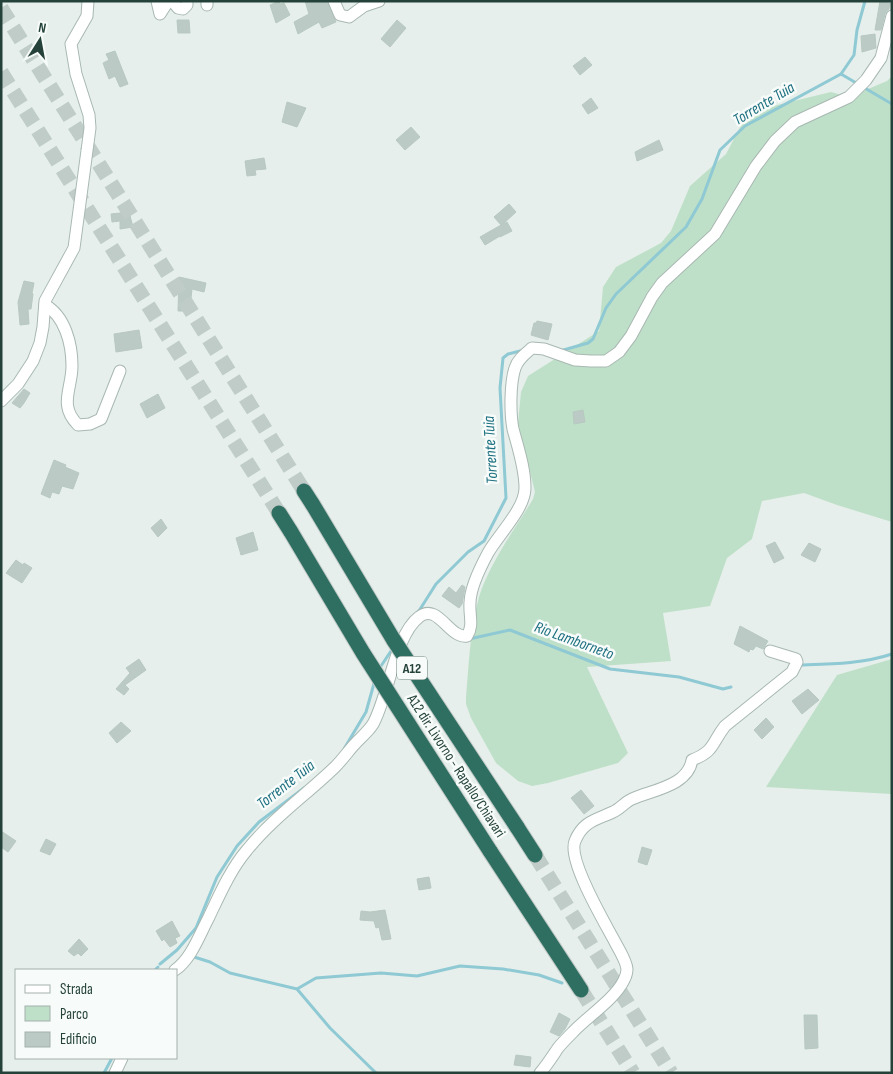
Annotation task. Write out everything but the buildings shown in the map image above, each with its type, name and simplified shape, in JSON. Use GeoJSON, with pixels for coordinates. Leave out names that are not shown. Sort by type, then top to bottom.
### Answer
{"type":"FeatureCollection","features":[{"type":"Feature","properties":{"kind":"highway","name":"A12"},"geometry":{"type":"LineString","coordinates":[[304,491],[393,639],[535,855]]}},
{"type":"Feature","properties":{"kind":"highway","name":"A12 dir. Livorno - Rapallo/Chiavari"},"geometry":{"type":"LineString","coordinates":[[279,513],[363,653],[581,990]]}},
{"type":"Feature","properties":{"kind":"street"},"geometry":{"type":"LineString","coordinates":[[1,401],[18,384],[33,361],[42,335],[45,301],[74,248],[90,128],[89,115],[76,74],[71,44],[87,16],[88,1]]}},
{"type":"Feature","properties":{"kind":"street"},"geometry":{"type":"LineString","coordinates":[[157,1],[160,14],[167,3],[172,1],[178,8],[183,9],[187,5],[187,1]]}},
{"type":"Feature","properties":{"kind":"street"},"geometry":{"type":"LineString","coordinates":[[334,1],[340,15],[348,17],[364,6],[379,1]]}},
{"type":"Feature","properties":{"kind":"street"},"geometry":{"type":"LineString","coordinates":[[176,969],[193,949],[234,867],[247,850],[273,821],[337,765],[371,726],[379,712],[404,635],[420,616],[427,613],[435,615],[454,634],[461,637],[467,636],[471,628],[470,602],[477,577],[488,553],[519,508],[525,490],[522,465],[513,426],[512,394],[515,367],[522,356],[532,348],[544,349],[575,360],[606,360],[619,352],[631,336],[652,296],[662,283],[715,234],[756,166],[775,141],[795,122],[849,97],[866,80],[881,58],[892,16]]}},
{"type":"Feature","properties":{"kind":"street"},"geometry":{"type":"LineString","coordinates":[[44,305],[52,309],[60,318],[68,338],[72,367],[67,392],[68,410],[70,417],[78,425],[90,424],[101,419],[120,371]]}},
{"type":"Feature","properties":{"kind":"street"},"geometry":{"type":"LineString","coordinates":[[540,1073],[547,1066],[558,1048],[624,982],[627,970],[622,956],[587,890],[577,863],[574,842],[589,822],[613,812],[630,800],[676,782],[690,769],[692,760],[705,755],[710,750],[725,726],[792,672],[797,662],[796,659],[770,651]]}},
{"type":"Feature","properties":{"kind":"street"},"geometry":{"type":"LineString","coordinates":[[115,1073],[122,1059]]}},
{"type":"Feature","properties":{"kind":"green space"},"geometry":{"type":"Polygon","coordinates":[[[892,76],[892,522],[804,493],[762,501],[752,539],[727,558],[710,606],[663,613],[671,661],[587,667],[628,753],[618,763],[548,783],[532,786],[518,781],[496,763],[471,718],[466,704],[466,697],[472,634],[476,609],[483,585],[496,559],[533,499],[535,492],[518,423],[521,392],[528,376],[599,331],[603,287],[616,267],[661,243],[671,231],[690,186],[726,154],[748,112],[831,92],[849,97],[887,81],[892,76]]]}},
{"type":"Feature","properties":{"kind":"green space"},"geometry":{"type":"Polygon","coordinates":[[[892,659],[892,794],[766,787],[837,675],[892,659]]]}},
{"type":"Feature","properties":{"kind":"waterway","name":"Torrente Tuia"},"geometry":{"type":"LineString","coordinates":[[560,351],[588,343],[593,339],[606,308],[616,294],[686,227],[702,199],[720,150],[745,126],[841,74],[854,55],[857,30],[865,1]]}},
{"type":"Feature","properties":{"kind":"waterway"},"geometry":{"type":"LineString","coordinates":[[841,74],[858,84]]}},
{"type":"Feature","properties":{"kind":"waterway"},"geometry":{"type":"LineString","coordinates":[[863,87],[892,104]]}},
{"type":"Feature","properties":{"kind":"waterway","name":"Torrente Tuia"},"geometry":{"type":"LineString","coordinates":[[417,614],[436,584],[468,552],[484,541],[506,498],[500,388],[503,358],[508,354],[524,350]]}},
{"type":"Feature","properties":{"kind":"waterway","name":"Rio Lamborneto"},"geometry":{"type":"LineString","coordinates":[[469,639],[510,630],[610,669],[679,677],[723,689],[731,687]]}},
{"type":"Feature","properties":{"kind":"waterway","name":"Torrente Tuia"},"geometry":{"type":"LineString","coordinates":[[379,669],[393,648]]}},
{"type":"Feature","properties":{"kind":"waterway","name":"Rio Lamborneto"},"geometry":{"type":"LineString","coordinates":[[799,665],[858,662],[892,654]]}},
{"type":"Feature","properties":{"kind":"waterway","name":"Torrente Tuia"},"geometry":{"type":"LineString","coordinates":[[344,749],[366,712],[375,680]]}},
{"type":"Feature","properties":{"kind":"waterway","name":"Torrente Tuia"},"geometry":{"type":"LineString","coordinates":[[160,964],[177,950],[196,928],[217,877],[237,846],[259,822],[304,788]]}},
{"type":"Feature","properties":{"kind":"waterway"},"geometry":{"type":"LineString","coordinates":[[191,956],[210,962],[230,973],[297,989],[330,1028],[376,1073]]}},
{"type":"Feature","properties":{"kind":"waterway"},"geometry":{"type":"LineString","coordinates":[[297,989],[316,978],[381,973],[417,976],[460,966],[503,969],[539,975],[562,983]]}},
{"type":"Feature","properties":{"kind":"waterway","name":"Torrente Tuia"},"geometry":{"type":"LineString","coordinates":[[104,1073],[111,1059]]}},
{"type":"Feature","properties":{"kind":"tunnel"},"geometry":{"type":"LineString","coordinates":[[1,8],[304,491]]}},
{"type":"Feature","properties":{"kind":"tunnel"},"geometry":{"type":"LineString","coordinates":[[1,72],[279,513]]}},
{"type":"Feature","properties":{"kind":"tunnel"},"geometry":{"type":"LineString","coordinates":[[535,855],[671,1073]]}},
{"type":"Feature","properties":{"kind":"tunnel"},"geometry":{"type":"LineString","coordinates":[[581,990],[633,1073]]}}]}
